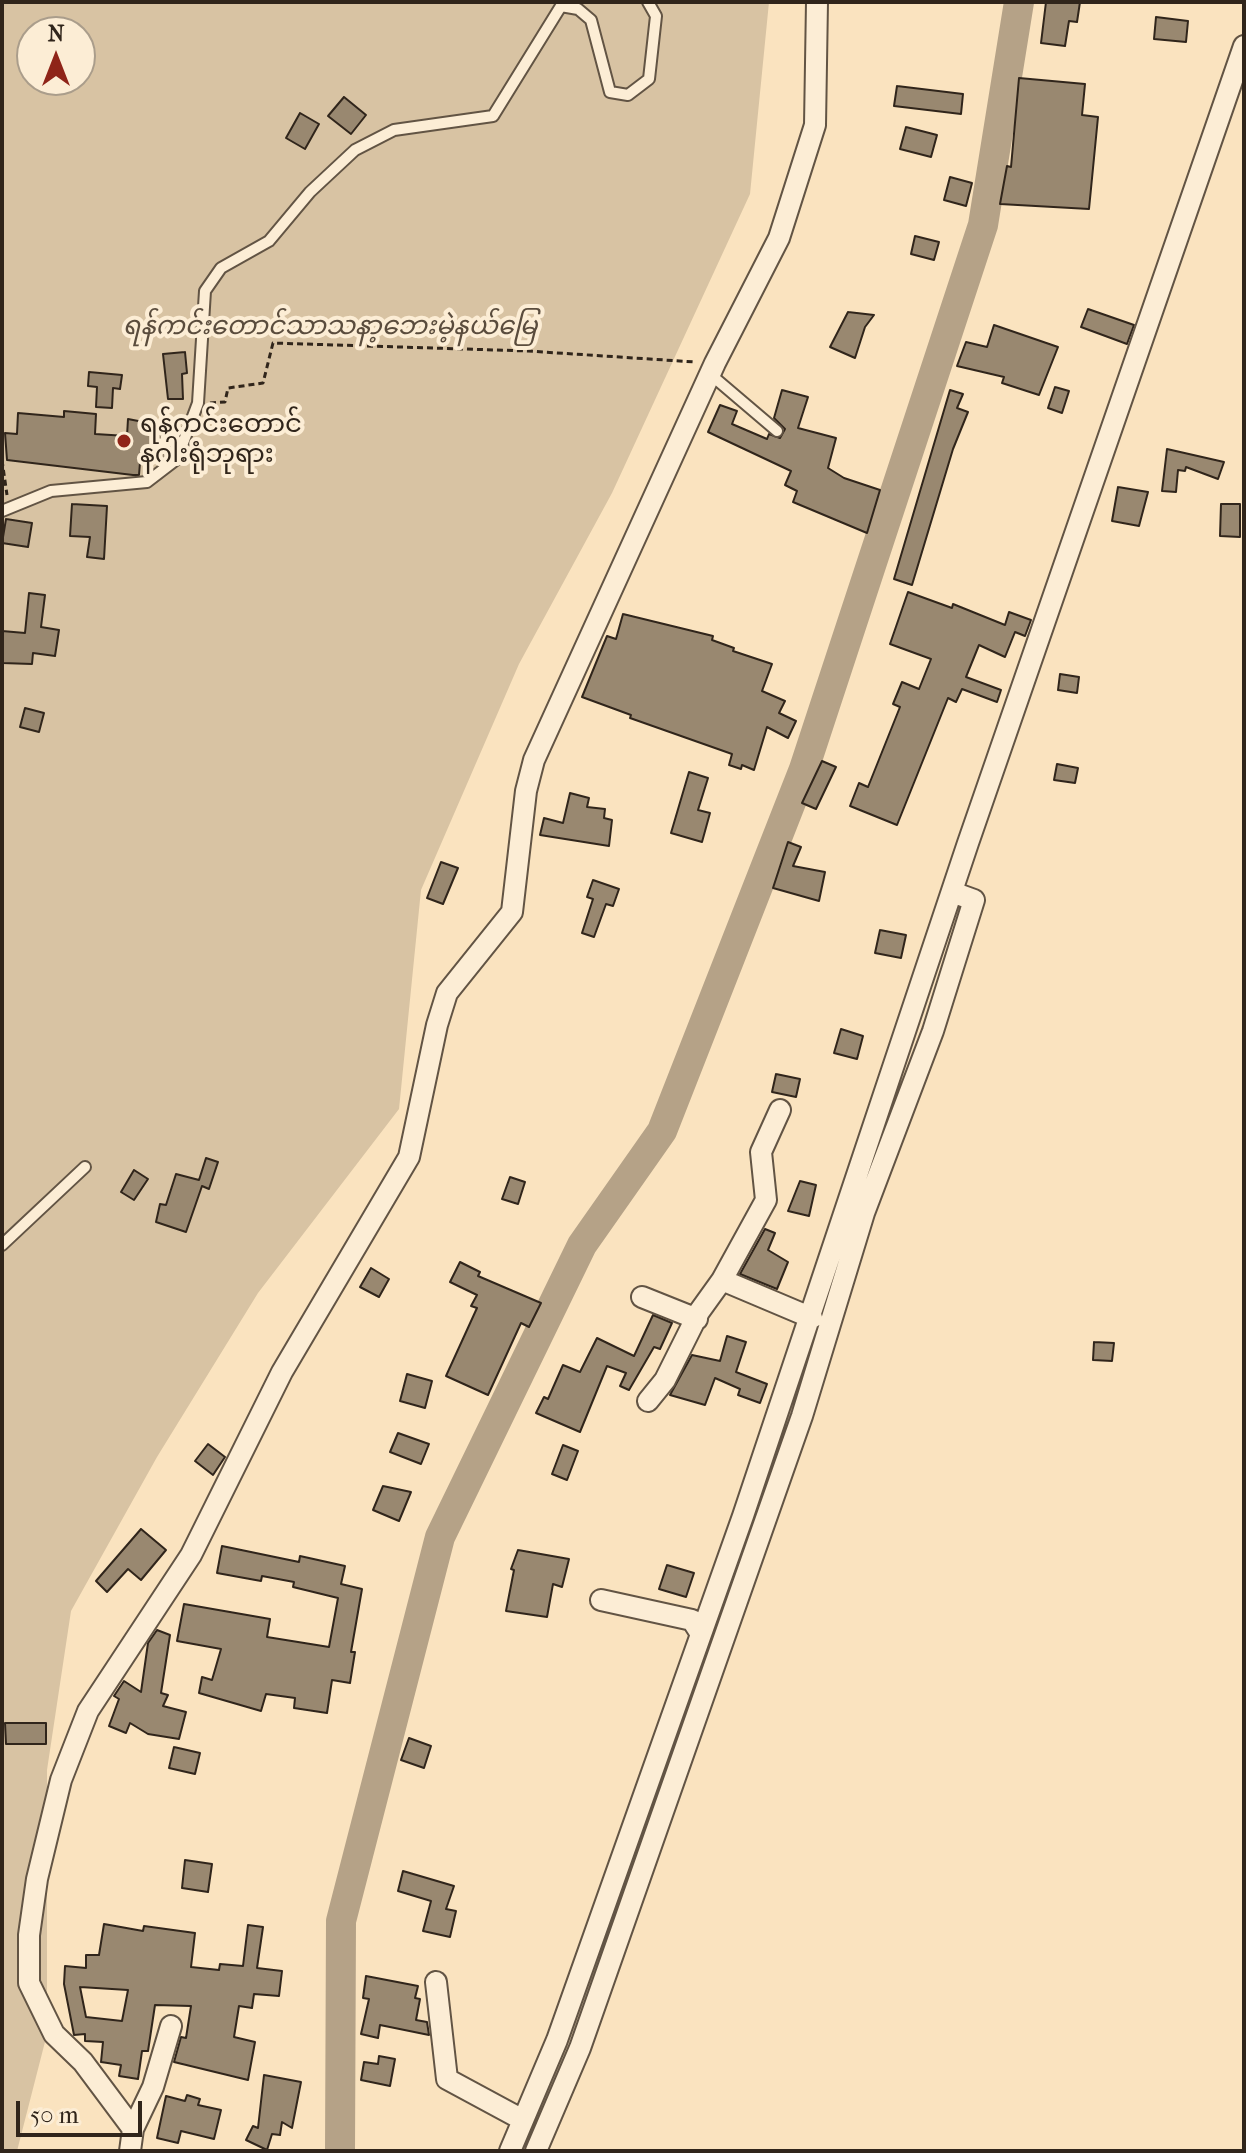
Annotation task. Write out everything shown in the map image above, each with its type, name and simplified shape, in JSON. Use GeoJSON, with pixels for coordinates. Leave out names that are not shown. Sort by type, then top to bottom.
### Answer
{"type":"FeatureCollection","features":[{"type":"Feature","properties":{"kind":"street"},"geometry":{"type":"LineString","coordinates":[[133,2129],[83,2062],[54,2034],[29,1983],[29,1935],[37,1879],[70,1755],[99,1693],[191,1555],[282,1372],[409,1157],[437,1025],[447,993],[512,912],[526,791],[534,760],[712,368],[779,238],[815,125],[817,2]]}},
{"type":"Feature","properties":{"kind":"street"},"geometry":{"type":"LineString","coordinates":[[510,2151],[557,2040],[701,1634],[809,1350],[1244,46]]}},
{"type":"Feature","properties":{"kind":"street"},"geometry":{"type":"LineString","coordinates":[[648,1401],[665,1380],[766,1200],[761,1152],[780,1110]]}},
{"type":"Feature","properties":{"kind":"street"},"geometry":{"type":"LineString","coordinates":[[536,2151],[580,2048],[802,1416],[812,1318],[855,1210]]}},
{"type":"Feature","properties":{"kind":"street"},"geometry":{"type":"LineString","coordinates":[[722,1280],[812,1318]]}},
{"type":"Feature","properties":{"kind":"street"},"geometry":{"type":"LineString","coordinates":[[642,1297],[697,1319]]}},
{"type":"Feature","properties":{"kind":"street"},"geometry":{"type":"LineString","coordinates":[[601,1600],[692,1620],[701,1634]]}},
{"type":"Feature","properties":{"kind":"street"},"geometry":{"type":"LineString","coordinates":[[436,1982],[447,2079],[523,2120]]}},
{"type":"Feature","properties":{"kind":"street"},"geometry":{"type":"LineString","coordinates":[[130,2151],[133,2129],[153,2087],[171,2026]]}},
{"type":"Feature","properties":{"kind":"lane"},"geometry":{"type":"LineString","coordinates":[[5,510],[51,491],[147,482],[177,459],[198,403],[205,291],[221,268],[269,241],[310,192],[355,150],[394,130],[493,116],[561,6],[578,9],[591,20],[610,92],[628,95],[649,79],[656,16],[648,2]]}},
{"type":"Feature","properties":{"kind":"lane"},"geometry":{"type":"LineString","coordinates":[[712,368],[777,431]]}},
{"type":"Feature","properties":{"kind":"lane"},"geometry":{"type":"LineString","coordinates":[[2,1245],[85,1167]]}},
{"type":"Feature","properties":{"kind":"path"},"geometry":{"type":"LineString","coordinates":[[198,403],[225,402],[228,388],[263,383],[273,343],[528,351],[712,368]]}},
{"type":"Feature","properties":{"kind":"path"},"geometry":{"type":"LineString","coordinates":[[2,460],[5,510]]}},
{"type":"Feature","properties":{"kind":"green space","name":"ရန်ကင်းတောင်သာသနာ့ဘေးမဲ့နယ်မြေ"},"geometry":{"type":"Polygon","coordinates":[[[2,2],[769,2],[750,194],[612,493],[519,664],[421,890],[399,1109],[258,1293],[157,1457],[71,1611],[47,1770],[47,2034],[17,2151],[2,2151],[2,2]]]}},
{"type":"Feature","properties":{"kind":"building"},"geometry":{"type":"Polygon","coordinates":[[[1046,2],[1080,2],[1077,22],[1069,21],[1065,46],[1041,43],[1046,2]]]}},
{"type":"Feature","properties":{"kind":"building"},"geometry":{"type":"Polygon","coordinates":[[[1156,17],[1188,21],[1186,42],[1154,39],[1156,17]]]}},
{"type":"Feature","properties":{"kind":"building"},"geometry":{"type":"Polygon","coordinates":[[[1019,78],[1085,84],[1082,115],[1098,117],[1089,209],[1000,204],[1007,166],[1011,167],[1019,78]]]}},
{"type":"Feature","properties":{"kind":"building"},"geometry":{"type":"Polygon","coordinates":[[[897,86],[963,94],[961,114],[894,106],[897,86]]]}},
{"type":"Feature","properties":{"kind":"building"},"geometry":{"type":"Polygon","coordinates":[[[344,97],[366,115],[351,134],[328,116],[344,97]]]}},
{"type":"Feature","properties":{"kind":"building"},"geometry":{"type":"Polygon","coordinates":[[[300,113],[319,124],[305,149],[286,138],[300,113]]]}},
{"type":"Feature","properties":{"kind":"building"},"geometry":{"type":"Polygon","coordinates":[[[906,127],[937,135],[931,157],[900,149],[906,127]]]}},
{"type":"Feature","properties":{"kind":"building"},"geometry":{"type":"Polygon","coordinates":[[[950,177],[972,183],[966,206],[944,200],[950,177]]]}},
{"type":"Feature","properties":{"kind":"building"},"geometry":{"type":"Polygon","coordinates":[[[915,236],[939,242],[934,260],[911,254],[915,236]]]}},
{"type":"Feature","properties":{"kind":"building"},"geometry":{"type":"Polygon","coordinates":[[[1088,309],[1134,325],[1127,344],[1081,327],[1088,309]]]}},
{"type":"Feature","properties":{"kind":"building"},"geometry":{"type":"Polygon","coordinates":[[[848,312],[874,315],[865,327],[855,358],[830,347],[848,312]]]}},
{"type":"Feature","properties":{"kind":"building"},"geometry":{"type":"Polygon","coordinates":[[[994,325],[1058,347],[1039,395],[1002,383],[1004,377],[957,366],[966,342],[987,347],[994,325]]]}},
{"type":"Feature","properties":{"kind":"building"},"geometry":{"type":"Polygon","coordinates":[[[185,352],[187,373],[182,374],[183,399],[168,399],[163,354],[185,352]]]}},
{"type":"Feature","properties":{"kind":"building"},"geometry":{"type":"Polygon","coordinates":[[[89,372],[122,375],[120,389],[113,388],[112,408],[96,407],[97,387],[88,386],[89,372]]]}},
{"type":"Feature","properties":{"kind":"building"},"geometry":{"type":"Polygon","coordinates":[[[1055,387],[1069,391],[1062,413],[1048,408],[1055,387]]]}},
{"type":"Feature","properties":{"kind":"building"},"geometry":{"type":"Polygon","coordinates":[[[782,390],[808,397],[798,428],[836,438],[828,468],[844,478],[880,490],[867,533],[793,502],[797,491],[785,485],[791,471],[708,432],[720,405],[737,411],[732,424],[767,439],[769,434],[780,438],[785,429],[774,418],[782,390]]]}},
{"type":"Feature","properties":{"kind":"building"},"geometry":{"type":"Polygon","coordinates":[[[950,390],[963,394],[957,408],[968,412],[953,449],[912,585],[894,579],[950,390]]]}},
{"type":"Feature","properties":{"kind":"building"},"geometry":{"type":"Polygon","coordinates":[[[64,411],[96,414],[95,434],[127,436],[128,419],[164,426],[162,443],[172,448],[162,461],[141,450],[139,475],[7,460],[5,433],[17,434],[18,413],[64,417],[64,411]]]}},
{"type":"Feature","properties":{"kind":"building"},"geometry":{"type":"Polygon","coordinates":[[[1167,449],[1224,462],[1218,479],[1186,467],[1185,471],[1178,470],[1176,492],[1162,491],[1167,449]]]}},
{"type":"Feature","properties":{"kind":"building"},"geometry":{"type":"Polygon","coordinates":[[[1118,487],[1148,492],[1139,526],[1112,521],[1118,487]]]}},
{"type":"Feature","properties":{"kind":"building"},"geometry":{"type":"Polygon","coordinates":[[[72,504],[107,506],[104,559],[87,557],[90,537],[70,536],[72,504]]]}},
{"type":"Feature","properties":{"kind":"building"},"geometry":{"type":"Polygon","coordinates":[[[1221,504],[1240,504],[1240,537],[1220,536],[1221,504]]]}},
{"type":"Feature","properties":{"kind":"building"},"geometry":{"type":"Polygon","coordinates":[[[6,519],[32,523],[28,547],[2,543],[6,519]]]}},
{"type":"Feature","properties":{"kind":"building"},"geometry":{"type":"Polygon","coordinates":[[[908,592],[952,608],[953,604],[1005,625],[1009,612],[1031,620],[1025,636],[1015,632],[1005,657],[979,645],[966,677],[1001,690],[997,702],[962,689],[956,702],[948,698],[897,825],[850,806],[859,783],[868,787],[900,707],[893,704],[902,682],[919,689],[931,659],[890,644],[908,592]]]}},
{"type":"Feature","properties":{"kind":"building"},"geometry":{"type":"Polygon","coordinates":[[[29,593],[45,595],[41,627],[59,630],[55,656],[33,653],[32,664],[2,663],[2,631],[25,633],[29,593]]]}},
{"type":"Feature","properties":{"kind":"building"},"geometry":{"type":"Polygon","coordinates":[[[623,614],[713,636],[712,640],[734,648],[733,651],[772,664],[762,691],[785,701],[779,713],[796,721],[788,738],[767,727],[754,770],[742,765],[741,769],[729,765],[732,754],[630,718],[631,715],[582,697],[607,636],[616,639],[623,614]]]}},
{"type":"Feature","properties":{"kind":"building"},"geometry":{"type":"Polygon","coordinates":[[[1060,674],[1079,677],[1077,693],[1058,690],[1060,674]]]}},
{"type":"Feature","properties":{"kind":"building"},"geometry":{"type":"Polygon","coordinates":[[[25,708],[44,713],[39,732],[20,727],[25,708]]]}},
{"type":"Feature","properties":{"kind":"building"},"geometry":{"type":"Polygon","coordinates":[[[822,761],[836,767],[816,809],[802,803],[822,761]]]}},
{"type":"Feature","properties":{"kind":"building"},"geometry":{"type":"Polygon","coordinates":[[[1057,764],[1078,768],[1075,783],[1054,780],[1057,764]]]}},
{"type":"Feature","properties":{"kind":"building"},"geometry":{"type":"Polygon","coordinates":[[[689,772],[708,778],[698,810],[710,813],[702,842],[671,833],[689,772]]]}},
{"type":"Feature","properties":{"kind":"building"},"geometry":{"type":"Polygon","coordinates":[[[570,793],[589,798],[587,807],[605,809],[604,818],[612,820],[609,846],[540,835],[544,818],[563,823],[570,793]]]}},
{"type":"Feature","properties":{"kind":"building"},"geometry":{"type":"Polygon","coordinates":[[[788,842],[801,847],[793,866],[825,872],[819,901],[773,888],[788,842]]]}},
{"type":"Feature","properties":{"kind":"building"},"geometry":{"type":"Polygon","coordinates":[[[441,862],[458,868],[443,904],[427,898],[441,862]]]}},
{"type":"Feature","properties":{"kind":"building"},"geometry":{"type":"Polygon","coordinates":[[[593,880],[619,889],[613,906],[606,904],[594,937],[582,933],[593,899],[587,897],[593,880]]]}},
{"type":"Feature","properties":{"kind":"building"},"geometry":{"type":"Polygon","coordinates":[[[880,930],[906,935],[901,958],[875,953],[880,930]]]}},
{"type":"Feature","properties":{"kind":"building"},"geometry":{"type":"Polygon","coordinates":[[[841,1029],[863,1036],[857,1059],[834,1053],[841,1029]]]}},
{"type":"Feature","properties":{"kind":"building"},"geometry":{"type":"Polygon","coordinates":[[[776,1074],[800,1079],[796,1097],[772,1092],[776,1074]]]}},
{"type":"Feature","properties":{"kind":"building"},"geometry":{"type":"Polygon","coordinates":[[[206,1158],[218,1162],[209,1189],[202,1186],[186,1232],[156,1222],[160,1204],[166,1205],[176,1174],[199,1180],[206,1158]]]}},
{"type":"Feature","properties":{"kind":"building"},"geometry":{"type":"Polygon","coordinates":[[[134,1170],[148,1179],[134,1200],[121,1192],[134,1170]]]}},
{"type":"Feature","properties":{"kind":"building"},"geometry":{"type":"Polygon","coordinates":[[[510,1177],[525,1182],[518,1204],[502,1199],[510,1177]]]}},
{"type":"Feature","properties":{"kind":"building"},"geometry":{"type":"Polygon","coordinates":[[[800,1181],[816,1185],[809,1216],[788,1211],[800,1181]]]}},
{"type":"Feature","properties":{"kind":"building"},"geometry":{"type":"Polygon","coordinates":[[[765,1229],[775,1233],[768,1250],[788,1262],[777,1289],[740,1274],[765,1229]]]}},
{"type":"Feature","properties":{"kind":"building"},"geometry":{"type":"Polygon","coordinates":[[[460,1262],[480,1272],[478,1276],[541,1303],[529,1327],[521,1323],[488,1395],[446,1376],[477,1308],[471,1306],[477,1295],[450,1282],[460,1262]]]}},
{"type":"Feature","properties":{"kind":"building"},"geometry":{"type":"Polygon","coordinates":[[[371,1268],[389,1279],[379,1297],[360,1287],[371,1268]]]}},
{"type":"Feature","properties":{"kind":"building"},"geometry":{"type":"Polygon","coordinates":[[[653,1315],[672,1323],[660,1349],[654,1347],[629,1390],[620,1386],[626,1373],[607,1366],[580,1432],[536,1413],[544,1397],[548,1399],[563,1365],[580,1372],[597,1338],[634,1356],[653,1315]]]}},
{"type":"Feature","properties":{"kind":"building"},"geometry":{"type":"Polygon","coordinates":[[[727,1336],[746,1342],[736,1372],[767,1384],[760,1403],[738,1395],[740,1389],[715,1378],[705,1405],[670,1395],[692,1355],[720,1361],[727,1336]]]}},
{"type":"Feature","properties":{"kind":"building"},"geometry":{"type":"Polygon","coordinates":[[[1094,1342],[1114,1343],[1112,1361],[1093,1360],[1094,1342]]]}},
{"type":"Feature","properties":{"kind":"building"},"geometry":{"type":"Polygon","coordinates":[[[407,1374],[432,1381],[425,1408],[400,1401],[407,1374]]]}},
{"type":"Feature","properties":{"kind":"building"},"geometry":{"type":"Polygon","coordinates":[[[398,1433],[429,1444],[421,1464],[390,1452],[398,1433]]]}},
{"type":"Feature","properties":{"kind":"building"},"geometry":{"type":"Polygon","coordinates":[[[208,1444],[225,1457],[213,1475],[195,1461],[208,1444]]]}},
{"type":"Feature","properties":{"kind":"building"},"geometry":{"type":"Polygon","coordinates":[[[563,1445],[578,1451],[567,1480],[552,1474],[563,1445]]]}},
{"type":"Feature","properties":{"kind":"building"},"geometry":{"type":"Polygon","coordinates":[[[383,1486],[411,1492],[399,1521],[373,1510],[383,1486]]]}},
{"type":"Feature","properties":{"kind":"building"},"geometry":{"type":"Polygon","coordinates":[[[141,1529],[166,1550],[141,1580],[128,1569],[107,1592],[96,1581],[141,1529]]]}},
{"type":"Feature","properties":{"kind":"building"},"geometry":{"type":"Polygon","coordinates":[[[222,1546],[299,1562],[300,1556],[345,1566],[341,1584],[362,1589],[351,1652],[355,1652],[350,1683],[332,1680],[327,1713],[294,1708],[295,1698],[266,1694],[261,1711],[199,1693],[202,1677],[212,1680],[221,1649],[177,1641],[184,1604],[270,1619],[267,1637],[329,1647],[338,1598],[293,1587],[294,1582],[262,1576],[261,1581],[217,1573],[222,1546]]]}},
{"type":"Feature","properties":{"kind":"building"},"geometry":{"type":"Polygon","coordinates":[[[518,1550],[569,1559],[562,1587],[553,1584],[547,1617],[506,1611],[514,1570],[511,1569],[518,1550]]]}},
{"type":"Feature","properties":{"kind":"building"},"geometry":{"type":"Polygon","coordinates":[[[667,1565],[694,1573],[686,1597],[659,1589],[667,1565]]]}},
{"type":"Feature","properties":{"kind":"building"},"geometry":{"type":"Polygon","coordinates":[[[157,1630],[170,1635],[161,1693],[168,1695],[163,1706],[186,1712],[179,1739],[148,1734],[130,1723],[126,1733],[109,1726],[119,1699],[114,1696],[124,1681],[141,1692],[148,1643],[157,1630]]]}},
{"type":"Feature","properties":{"kind":"building"},"geometry":{"type":"Polygon","coordinates":[[[5,1723],[46,1723],[46,1744],[6,1744],[5,1723]]]}},
{"type":"Feature","properties":{"kind":"building"},"geometry":{"type":"Polygon","coordinates":[[[409,1738],[431,1746],[424,1768],[401,1760],[409,1738]]]}},
{"type":"Feature","properties":{"kind":"building"},"geometry":{"type":"Polygon","coordinates":[[[174,1747],[200,1753],[195,1774],[169,1768],[174,1747]]]}},
{"type":"Feature","properties":{"kind":"building"},"geometry":{"type":"Polygon","coordinates":[[[185,1860],[212,1864],[208,1892],[182,1888],[185,1860]]]}},
{"type":"Feature","properties":{"kind":"building"},"geometry":{"type":"Polygon","coordinates":[[[403,1871],[454,1886],[446,1909],[456,1911],[450,1937],[423,1931],[431,1901],[398,1891],[403,1871]]]}},
{"type":"Feature","properties":{"kind":"building"},"geometry":{"type":"Polygon","coordinates":[[[104,1924],[143,1931],[144,1926],[195,1933],[191,1967],[219,1970],[220,1964],[243,1966],[248,1925],[263,1927],[257,1968],[282,1971],[279,1996],[254,1994],[252,2008],[239,2006],[234,2037],[255,2042],[248,2080],[174,2062],[181,2037],[186,2038],[191,2006],[155,2005],[148,2051],[142,2051],[138,2079],[119,2076],[121,2065],[101,2062],[103,2042],[85,2041],[85,2034],[74,2035],[64,1984],[65,1966],[86,1968],[86,1955],[99,1955],[104,1924]],[[80,1987],[86,2017],[122,2021],[128,1990],[80,1987]]]}},
{"type":"Feature","properties":{"kind":"building"},"geometry":{"type":"Polygon","coordinates":[[[366,1976],[418,1986],[415,1998],[420,1999],[416,2020],[427,2022],[429,2035],[380,2025],[378,2038],[361,2034],[369,1999],[363,1998],[366,1976]]]}},
{"type":"Feature","properties":{"kind":"building"},"geometry":{"type":"Polygon","coordinates":[[[379,2056],[395,2059],[390,2086],[361,2080],[364,2062],[378,2064],[379,2056]]]}},
{"type":"Feature","properties":{"kind":"building"},"geometry":{"type":"Polygon","coordinates":[[[264,2075],[301,2082],[292,2128],[282,2122],[280,2135],[272,2134],[267,2150],[246,2140],[253,2126],[258,2128],[264,2075]]]}},
{"type":"Feature","properties":{"kind":"building"},"geometry":{"type":"Polygon","coordinates":[[[187,2095],[200,2099],[198,2105],[221,2110],[214,2139],[181,2131],[178,2143],[157,2138],[166,2096],[185,2101],[187,2095]]]}},
{"type":"Feature","properties":{"kind":"waterway"},"geometry":{"type":"LineString","coordinates":[[340,2151],[341,1921],[440,1537],[582,1245],[662,1131],[804,769],[983,225],[1019,2]]}},
{"type":"Feature","properties":{"kind":"place","name":"ရန်ကင်းတောင် နဂါးရုံဘုရား"},"geometry":{"type":"Point","coordinates":[124,441]}}]}
